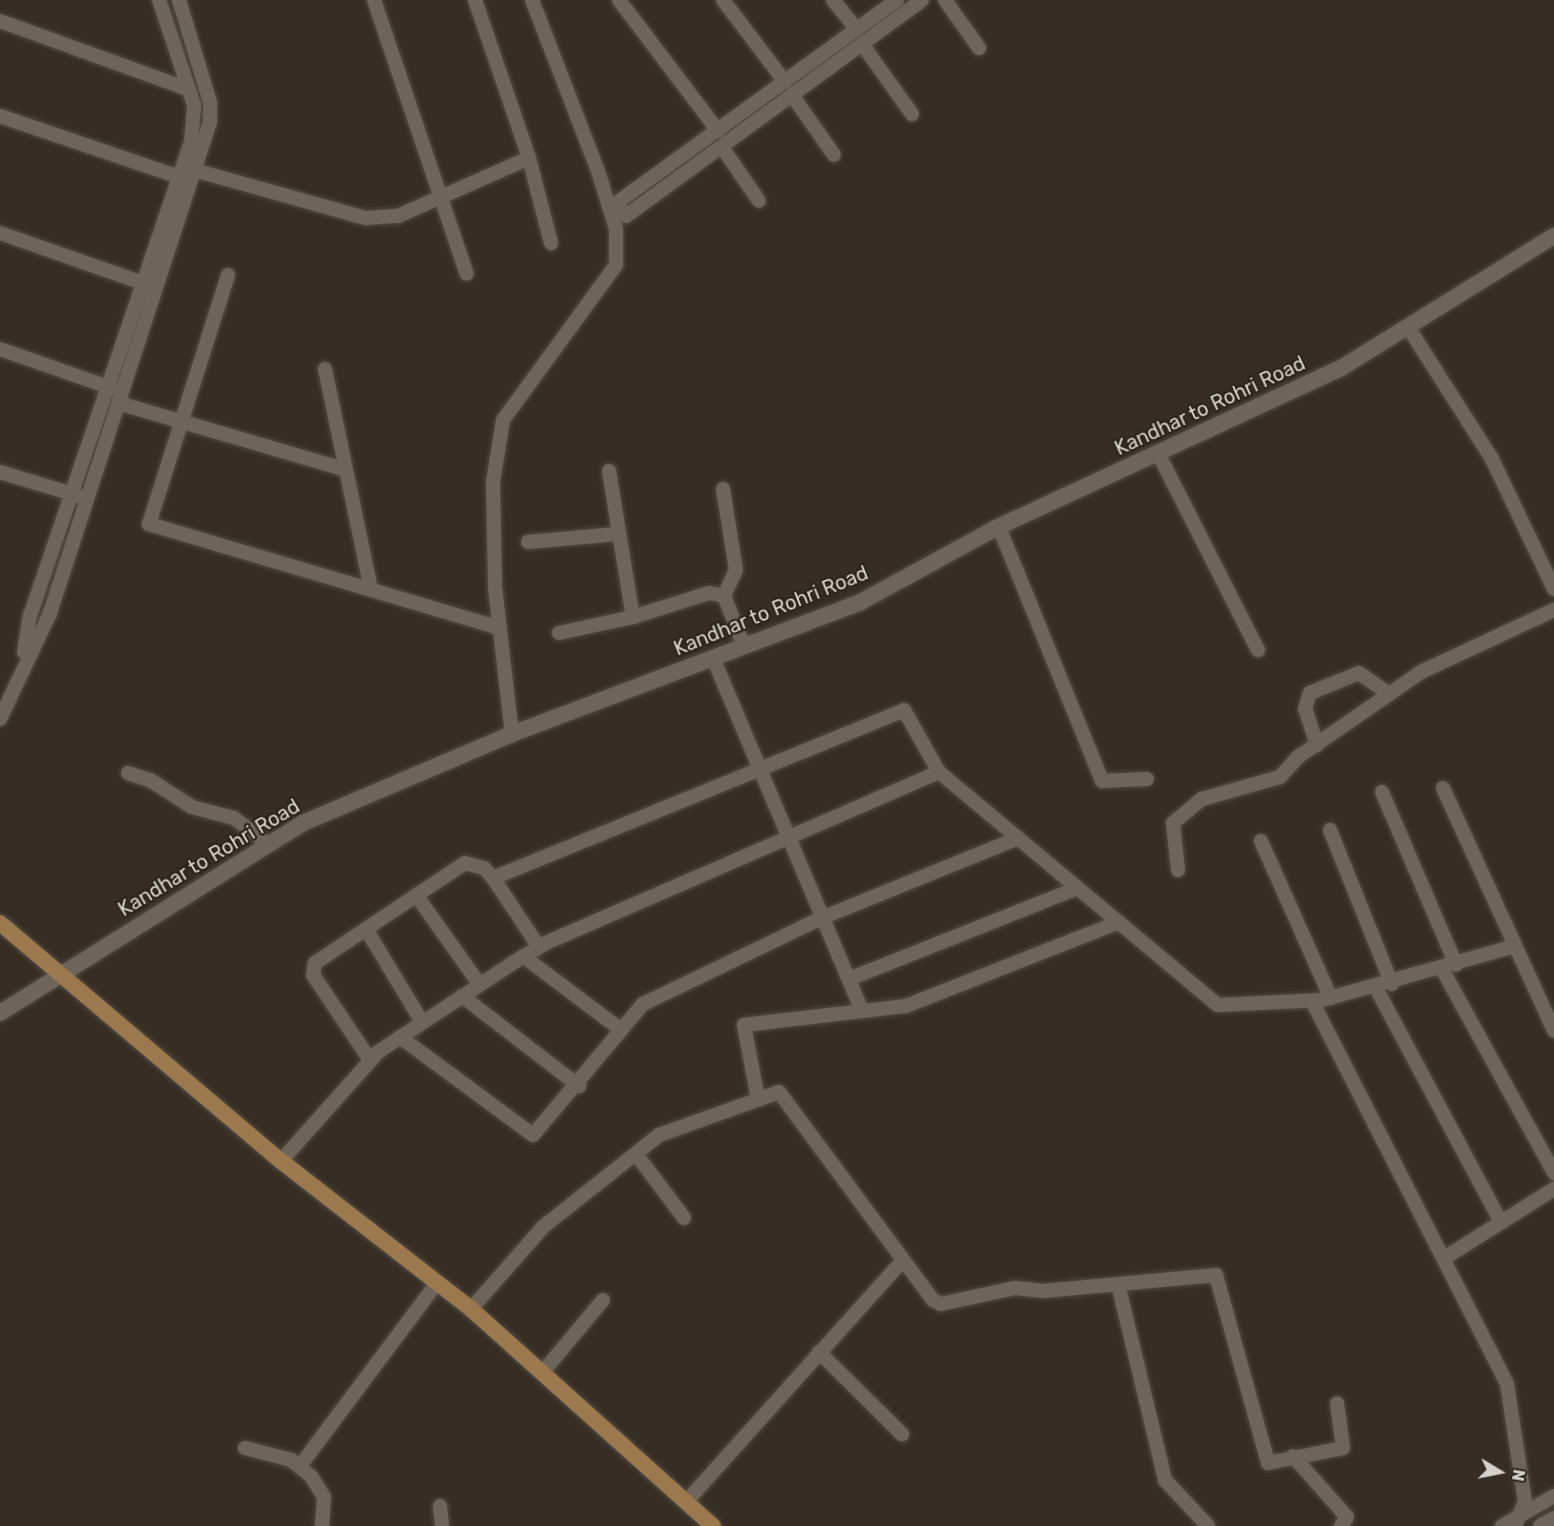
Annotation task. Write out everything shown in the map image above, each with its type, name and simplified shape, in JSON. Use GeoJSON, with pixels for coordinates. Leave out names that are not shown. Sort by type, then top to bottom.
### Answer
{"type":"FeatureCollection","features":[{"type":"Feature","properties":{"kind":"main road"},"geometry":{"type":"LineString","coordinates":[[0,923],[63,972],[281,1161],[471,1309],[713,1526]]}},
{"type":"Feature","properties":{"kind":"street"},"geometry":{"type":"LineString","coordinates":[[0,719],[22,663],[50,613],[87,499],[116,394],[150,286],[195,119],[188,89],[159,0]]}},
{"type":"Feature","properties":{"kind":"street"},"geometry":{"type":"LineString","coordinates":[[150,286],[210,122],[210,102],[179,0]]}},
{"type":"Feature","properties":{"kind":"street"},"geometry":{"type":"LineString","coordinates":[[374,0],[467,274]]}},
{"type":"Feature","properties":{"kind":"street"},"geometry":{"type":"LineString","coordinates":[[475,0],[529,158],[551,243]]}},
{"type":"Feature","properties":{"kind":"street"},"geometry":{"type":"LineString","coordinates":[[512,734],[500,628],[493,482],[503,420],[616,264],[616,229],[598,171],[532,0]]}},
{"type":"Feature","properties":{"kind":"street"},"geometry":{"type":"LineString","coordinates":[[619,0],[718,131]]}},
{"type":"Feature","properties":{"kind":"street"},"geometry":{"type":"LineString","coordinates":[[723,0],[785,82]]}},
{"type":"Feature","properties":{"kind":"street"},"geometry":{"type":"LineString","coordinates":[[833,0],[857,30]]}},
{"type":"Feature","properties":{"kind":"street"},"geometry":{"type":"LineString","coordinates":[[897,0],[617,203],[626,216],[922,0]]}},
{"type":"Feature","properties":{"kind":"street"},"geometry":{"type":"LineString","coordinates":[[945,0],[979,48]]}},
{"type":"Feature","properties":{"kind":"street"},"geometry":{"type":"LineString","coordinates":[[0,21],[188,89]]}},
{"type":"Feature","properties":{"kind":"street"},"geometry":{"type":"LineString","coordinates":[[862,44],[912,114]]}},
{"type":"Feature","properties":{"kind":"street"},"geometry":{"type":"LineString","coordinates":[[792,95],[834,155]]}},
{"type":"Feature","properties":{"kind":"street"},"geometry":{"type":"LineString","coordinates":[[0,116],[179,177]]}},
{"type":"Feature","properties":{"kind":"street"},"geometry":{"type":"LineString","coordinates":[[722,147],[759,201]]}},
{"type":"Feature","properties":{"kind":"street"},"geometry":{"type":"LineString","coordinates":[[194,170],[366,218],[398,216],[529,158]]}},
{"type":"Feature","properties":{"kind":"street"},"geometry":{"type":"LineString","coordinates":[[0,234],[150,286]]}},
{"type":"Feature","properties":{"kind":"street","name":"Kandhar to Rohri Road"},"geometry":{"type":"LineString","coordinates":[[0,1013],[303,823],[512,734],[859,603],[999,527],[1341,368],[1554,236]]}},
{"type":"Feature","properties":{"kind":"street"},"geometry":{"type":"LineString","coordinates":[[228,275],[149,524],[500,628]]}},
{"type":"Feature","properties":{"kind":"street"},"geometry":{"type":"LineString","coordinates":[[1408,327],[1492,459],[1553,583]]}},
{"type":"Feature","properties":{"kind":"street"},"geometry":{"type":"LineString","coordinates":[[0,349],[116,394],[182,423],[345,470]]}},
{"type":"Feature","properties":{"kind":"street"},"geometry":{"type":"LineString","coordinates":[[325,369],[371,589]]}},
{"type":"Feature","properties":{"kind":"street"},"geometry":{"type":"LineString","coordinates":[[22,663],[30,615],[71,494],[116,394]]}},
{"type":"Feature","properties":{"kind":"street"},"geometry":{"type":"LineString","coordinates":[[1158,453],[1258,650]]}},
{"type":"Feature","properties":{"kind":"street"},"geometry":{"type":"LineString","coordinates":[[609,471],[617,534],[633,617]]}},
{"type":"Feature","properties":{"kind":"street"},"geometry":{"type":"LineString","coordinates":[[0,472],[87,499]]}},
{"type":"Feature","properties":{"kind":"street"},"geometry":{"type":"LineString","coordinates":[[723,489],[736,570],[724,596],[744,646]]}},
{"type":"Feature","properties":{"kind":"street"},"geometry":{"type":"LineString","coordinates":[[999,527],[1102,781],[1147,779]]}},
{"type":"Feature","properties":{"kind":"street"},"geometry":{"type":"LineString","coordinates":[[528,542],[617,534]]}},
{"type":"Feature","properties":{"kind":"street"},"geometry":{"type":"LineString","coordinates":[[560,633],[633,617],[709,593],[724,596]]}},
{"type":"Feature","properties":{"kind":"street"},"geometry":{"type":"LineString","coordinates":[[1178,870],[1172,831],[1179,816],[1202,799],[1280,777],[1317,745],[1421,672],[1554,610]]}},
{"type":"Feature","properties":{"kind":"street"},"geometry":{"type":"LineString","coordinates":[[713,658],[791,836],[861,1009]]}},
{"type":"Feature","properties":{"kind":"street"},"geometry":{"type":"LineString","coordinates":[[1317,745],[1305,709],[1310,693],[1359,673],[1389,694]]}},
{"type":"Feature","properties":{"kind":"street"},"geometry":{"type":"LineString","coordinates":[[493,878],[763,772],[904,710],[939,772],[1218,1005],[1312,1001],[1331,998],[1392,984],[1512,947]]}},
{"type":"Feature","properties":{"kind":"street"},"geometry":{"type":"LineString","coordinates":[[281,1161],[370,1060],[422,1022],[539,947],[939,772]]}},
{"type":"Feature","properties":{"kind":"street"},"geometry":{"type":"LineString","coordinates":[[128,773],[150,780],[192,807],[234,818],[268,844]]}},
{"type":"Feature","properties":{"kind":"street"},"geometry":{"type":"LineString","coordinates":[[1443,788],[1512,947],[1554,1031]]}},
{"type":"Feature","properties":{"kind":"street"},"geometry":{"type":"LineString","coordinates":[[1382,792],[1456,965]]}},
{"type":"Feature","properties":{"kind":"street"},"geometry":{"type":"LineString","coordinates":[[1330,830],[1392,984]]}},
{"type":"Feature","properties":{"kind":"street"},"geometry":{"type":"LineString","coordinates":[[400,1037],[533,1135],[579,1086],[620,1029],[643,1004],[824,917],[1019,838]]}},
{"type":"Feature","properties":{"kind":"street"},"geometry":{"type":"LineString","coordinates":[[1262,841],[1331,998]]}},
{"type":"Feature","properties":{"kind":"street"},"geometry":{"type":"LineString","coordinates":[[370,1060],[313,969],[416,895],[465,863],[484,868],[539,947]]}},
{"type":"Feature","properties":{"kind":"street"},"geometry":{"type":"LineString","coordinates":[[849,980],[1078,888]]}},
{"type":"Feature","properties":{"kind":"street"},"geometry":{"type":"LineString","coordinates":[[416,895],[480,984]]}},
{"type":"Feature","properties":{"kind":"street"},"geometry":{"type":"LineString","coordinates":[[758,1099],[744,1025],[861,1009],[906,1006],[1119,922]]}},
{"type":"Feature","properties":{"kind":"street"},"geometry":{"type":"LineString","coordinates":[[366,929],[422,1022]]}},
{"type":"Feature","properties":{"kind":"street"},"geometry":{"type":"LineString","coordinates":[[524,956],[620,1029]]}},
{"type":"Feature","properties":{"kind":"street"},"geometry":{"type":"LineString","coordinates":[[1442,969],[1554,1173]]}},
{"type":"Feature","properties":{"kind":"street"},"geometry":{"type":"LineString","coordinates":[[1376,988],[1502,1222]]}},
{"type":"Feature","properties":{"kind":"street"},"geometry":{"type":"LineString","coordinates":[[462,996],[579,1086]]}},
{"type":"Feature","properties":{"kind":"street"},"geometry":{"type":"LineString","coordinates":[[1312,1001],[1446,1257],[1510,1395],[1525,1501],[1517,1521]]}},
{"type":"Feature","properties":{"kind":"street"},"geometry":{"type":"LineString","coordinates":[[471,1309],[543,1227],[659,1135],[779,1092],[903,1260],[941,1304],[1015,1288],[1118,1284],[1216,1275],[1268,1463],[1293,1456],[1343,1448],[1337,1403]]}},
{"type":"Feature","properties":{"kind":"street"},"geometry":{"type":"LineString","coordinates":[[636,1154],[684,1218]]}},
{"type":"Feature","properties":{"kind":"street"},"geometry":{"type":"LineString","coordinates":[[1446,1257],[1554,1189]]}},
{"type":"Feature","properties":{"kind":"street"},"geometry":{"type":"LineString","coordinates":[[686,1502],[903,1260]]}},
{"type":"Feature","properties":{"kind":"street"},"geometry":{"type":"LineString","coordinates":[[300,1466],[437,1282]]}},
{"type":"Feature","properties":{"kind":"street"},"geometry":{"type":"LineString","coordinates":[[1118,1284],[1165,1480],[1208,1526]]}},
{"type":"Feature","properties":{"kind":"street"},"geometry":{"type":"LineString","coordinates":[[542,1372],[603,1300]]}},
{"type":"Feature","properties":{"kind":"street"},"geometry":{"type":"LineString","coordinates":[[819,1352],[902,1434]]}},
{"type":"Feature","properties":{"kind":"street"},"geometry":{"type":"LineString","coordinates":[[245,1448],[300,1466],[324,1497],[322,1526]]}},
{"type":"Feature","properties":{"kind":"street"},"geometry":{"type":"LineString","coordinates":[[1293,1456],[1347,1517],[1341,1526]]}},
{"type":"Feature","properties":{"kind":"street"},"geometry":{"type":"LineString","coordinates":[[1503,1526],[1517,1521],[1554,1496]]}},
{"type":"Feature","properties":{"kind":"street"},"geometry":{"type":"LineString","coordinates":[[440,1506],[442,1526]]}},
{"type":"Feature","properties":{"kind":"street"},"geometry":{"type":"LineString","coordinates":[[1539,1526],[1554,1518]]}}]}
